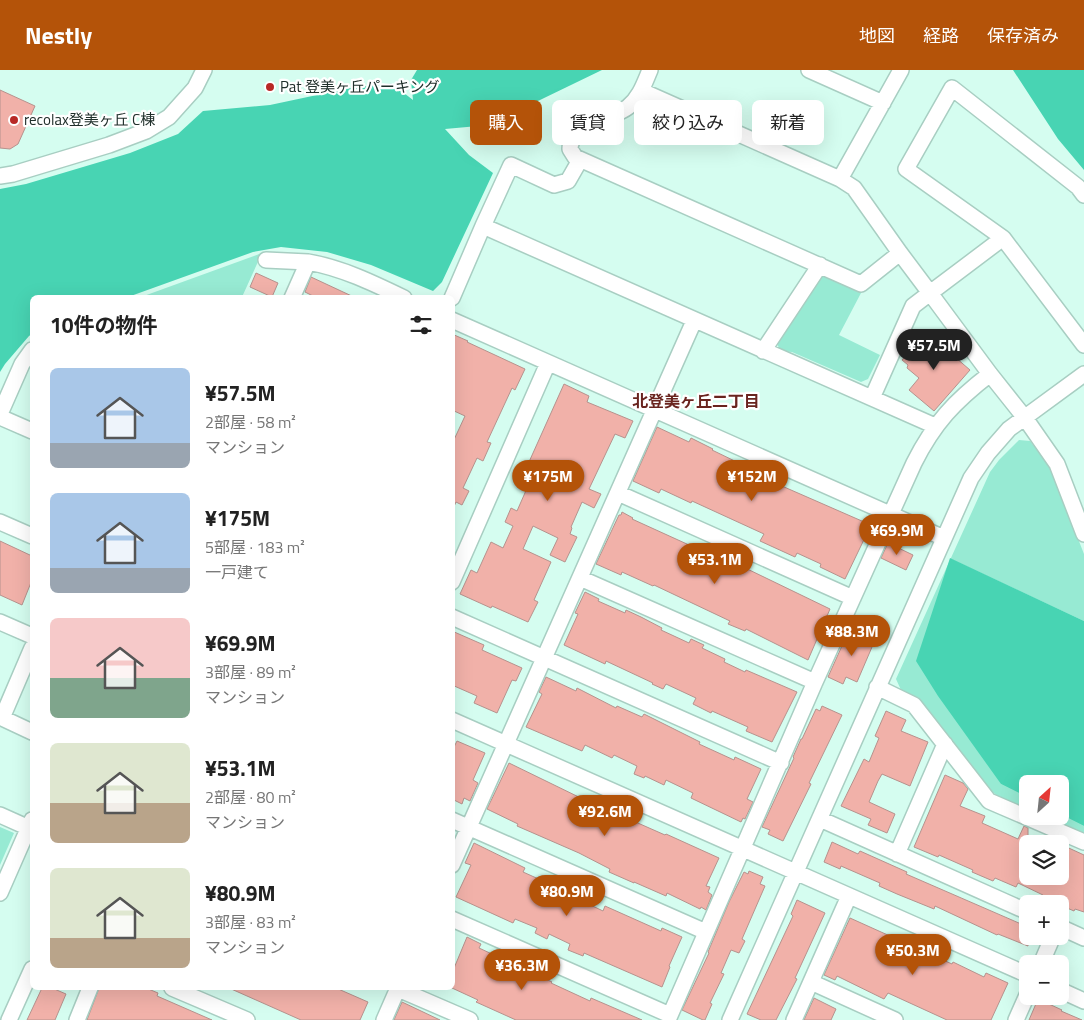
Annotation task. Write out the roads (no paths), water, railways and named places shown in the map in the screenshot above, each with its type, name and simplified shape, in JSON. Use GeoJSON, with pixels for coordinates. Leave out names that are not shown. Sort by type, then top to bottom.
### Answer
{"type":"FeatureCollection","features":[{"type":"Feature","properties":{"kind":"street"},"geometry":{"type":"LineString","coordinates":[[0,176],[13,174],[80,154],[146,131],[169,117],[195,88],[204,70]]}},
{"type":"Feature","properties":{"kind":"street"},"geometry":{"type":"LineString","coordinates":[[650,70],[642,91],[627,108],[586,127],[573,137],[570,149],[575,157],[861,284],[900,253]]}},
{"type":"Feature","properties":{"kind":"street"},"geometry":{"type":"LineString","coordinates":[[809,70],[883,103]]}},
{"type":"Feature","properties":{"kind":"street"},"geometry":{"type":"LineString","coordinates":[[840,179],[901,70]]}},
{"type":"Feature","properties":{"kind":"street"},"geometry":{"type":"LineString","coordinates":[[1084,195],[1078,187],[952,88],[906,169],[1003,238],[1084,345]]}},
{"type":"Feature","properties":{"kind":"street"},"geometry":{"type":"LineString","coordinates":[[642,91],[840,179],[854,188],[900,253],[1025,418],[1056,464],[1084,534]]}},
{"type":"Feature","properties":{"kind":"street"},"geometry":{"type":"LineString","coordinates":[[453,295],[511,165],[554,186],[568,181],[580,160]]}},
{"type":"Feature","properties":{"kind":"street"},"geometry":{"type":"LineString","coordinates":[[483,226],[935,426]]}},
{"type":"Feature","properties":{"kind":"street"},"geometry":{"type":"LineString","coordinates":[[872,398],[912,306],[1003,238]]}},
{"type":"Feature","properties":{"kind":"street"},"geometry":{"type":"LineString","coordinates":[[266,260],[308,262],[328,266],[350,273],[389,294]]}},
{"type":"Feature","properties":{"kind":"street"},"geometry":{"type":"LineString","coordinates":[[293,295],[308,262]]}},
{"type":"Feature","properties":{"kind":"street"},"geometry":{"type":"LineString","coordinates":[[763,351],[820,265]]}},
{"type":"Feature","properties":{"kind":"street"},"geometry":{"type":"LineString","coordinates":[[455,321],[944,538]]}},
{"type":"Feature","properties":{"kind":"street"},"geometry":{"type":"LineString","coordinates":[[455,858],[694,321]]}},
{"type":"Feature","properties":{"kind":"street"},"geometry":{"type":"LineString","coordinates":[[30,353],[22,364],[0,415],[30,430]]}},
{"type":"Feature","properties":{"kind":"street"},"geometry":{"type":"LineString","coordinates":[[455,575],[548,363]]}},
{"type":"Feature","properties":{"kind":"street"},"geometry":{"type":"LineString","coordinates":[[455,920],[669,1018],[781,763],[814,682],[914,463],[925,441],[945,413],[990,374]]}},
{"type":"Feature","properties":{"kind":"street"},"geometry":{"type":"LineString","coordinates":[[730,1020],[877,687],[979,465],[1010,429],[1084,374]]}},
{"type":"Feature","properties":{"kind":"street"},"geometry":{"type":"LineString","coordinates":[[618,493],[853,598]]}},
{"type":"Feature","properties":{"kind":"street"},"geometry":{"type":"LineString","coordinates":[[0,522],[30,535]]}},
{"type":"Feature","properties":{"kind":"street"},"geometry":{"type":"LineString","coordinates":[[580,578],[814,682]]}},
{"type":"Feature","properties":{"kind":"street"},"geometry":{"type":"LineString","coordinates":[[455,618],[781,763]]}},
{"type":"Feature","properties":{"kind":"street"},"geometry":{"type":"LineString","coordinates":[[0,622],[30,635]]}},
{"type":"Feature","properties":{"kind":"street"},"geometry":{"type":"LineString","coordinates":[[30,653],[1,718],[30,731]]}},
{"type":"Feature","properties":{"kind":"street"},"geometry":{"type":"LineString","coordinates":[[877,687],[914,706],[989,801],[1084,842]]}},
{"type":"Feature","properties":{"kind":"street"},"geometry":{"type":"LineString","coordinates":[[455,721],[1019,971]]}},
{"type":"Feature","properties":{"kind":"street"},"geometry":{"type":"LineString","coordinates":[[897,854],[945,744]]}},
{"type":"Feature","properties":{"kind":"street"},"geometry":{"type":"LineString","coordinates":[[0,815],[30,824]]}},
{"type":"Feature","properties":{"kind":"street"},"geometry":{"type":"LineString","coordinates":[[820,819],[1019,908]]}},
{"type":"Feature","properties":{"kind":"street"},"geometry":{"type":"LineString","coordinates":[[455,821],[706,932]]}},
{"type":"Feature","properties":{"kind":"street"},"geometry":{"type":"LineString","coordinates":[[0,893],[30,826]]}},
{"type":"Feature","properties":{"kind":"street"},"geometry":{"type":"LineString","coordinates":[[794,1020],[849,896]]}},
{"type":"Feature","properties":{"kind":"street"},"geometry":{"type":"LineString","coordinates":[[1069,931],[1084,938]]}},
{"type":"Feature","properties":{"kind":"street"},"geometry":{"type":"LineString","coordinates":[[9,1020],[30,974]]}},
{"type":"Feature","properties":{"kind":"street"},"geometry":{"type":"LineString","coordinates":[[811,982],[895,1020]]}},
{"type":"Feature","properties":{"kind":"street"},"geometry":{"type":"LineString","coordinates":[[77,1020],[89,990]]}},
{"type":"Feature","properties":{"kind":"street"},"geometry":{"type":"LineString","coordinates":[[177,990],[247,1020]]}},
{"type":"Feature","properties":{"kind":"street"},"geometry":{"type":"LineString","coordinates":[[384,1020],[396,990]]}},
{"type":"Feature","properties":{"kind":"street"},"geometry":{"type":"LineString","coordinates":[[402,990],[470,1020]]}},
{"type":"Feature","properties":{"kind":"street"},"geometry":{"type":"LineString","coordinates":[[1069,994],[1084,1001]]}},
{"type":"Feature","properties":{"kind":"street"},"geometry":{"type":"LineString","coordinates":[[1016,1020],[1023,1005]]}},
{"type":"Feature","properties":{"kind":"place","name":"Pat 登美ヶ丘パーキング"},"geometry":{"type":"Point","coordinates":[270,87]}},
{"type":"Feature","properties":{"kind":"place","name":"recolax登美ヶ丘 C棟"},"geometry":{"type":"Point","coordinates":[14,120]}},
{"type":"Feature","properties":{"kind":"district","name":"北登美ヶ丘二丁目"},"geometry":{"type":"Point","coordinates":[696,401]}}]}
